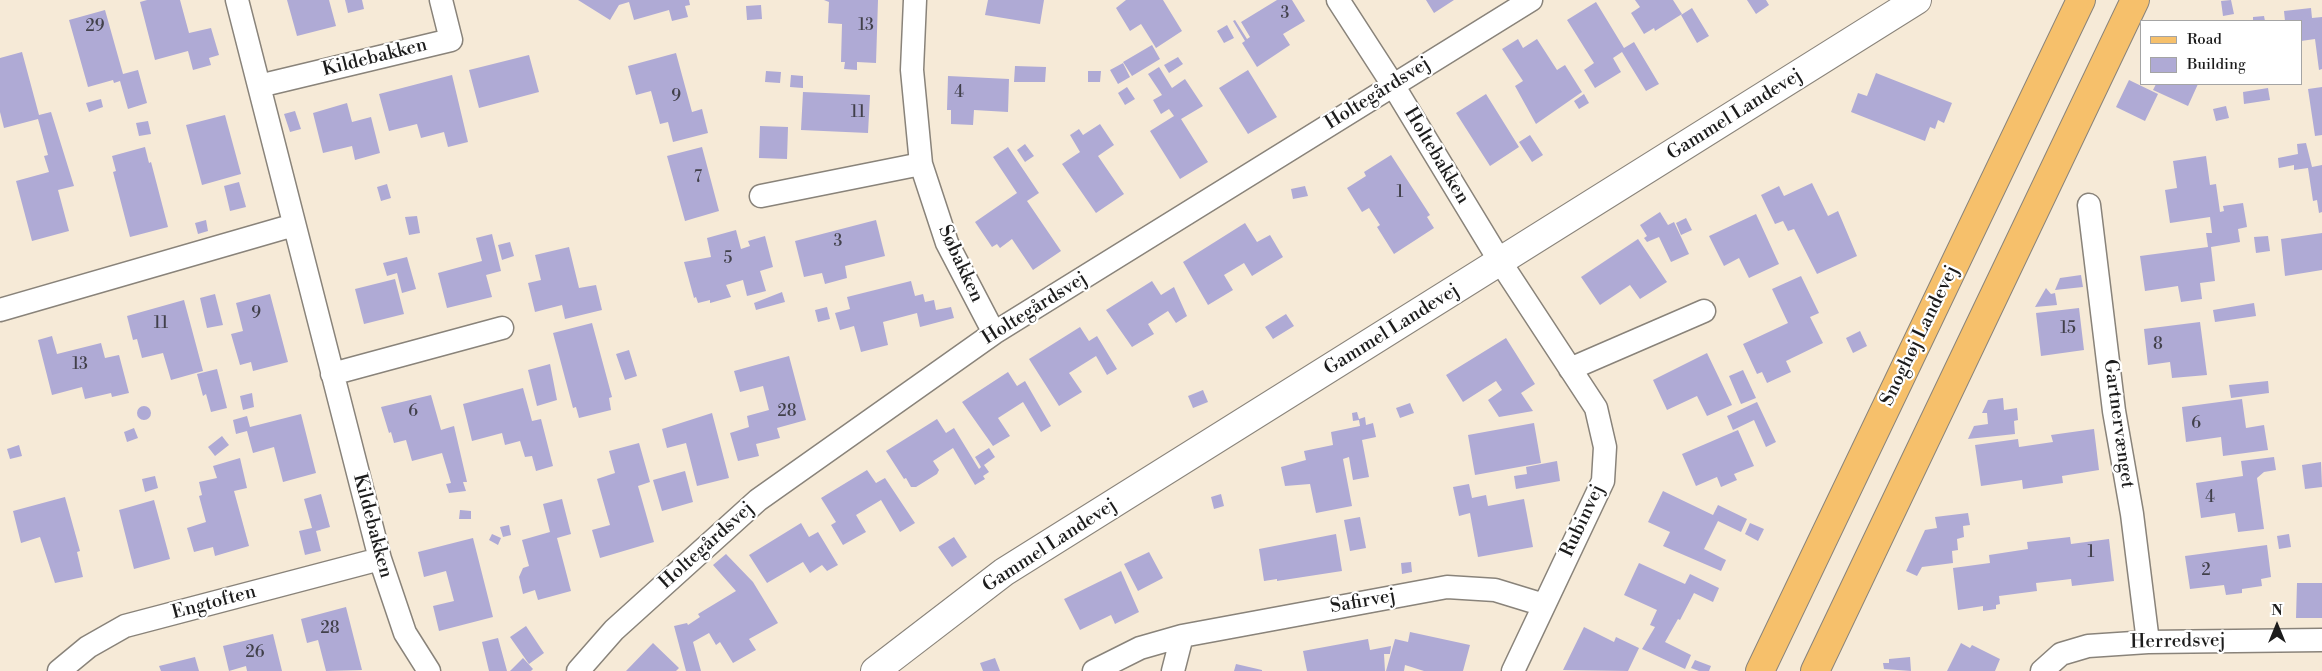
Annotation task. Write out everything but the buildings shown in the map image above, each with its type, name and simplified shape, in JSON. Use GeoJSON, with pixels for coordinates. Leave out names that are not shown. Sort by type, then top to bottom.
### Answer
{"type":"FeatureCollection","features":[{"type":"Feature","properties":{"kind":"main road","name":"Snoghøj Landevej"},"geometry":{"type":"LineString","coordinates":[[1760,671],[2081,0]]}},
{"type":"Feature","properties":{"kind":"main road"},"geometry":{"type":"LineString","coordinates":[[1815,671],[2134,0]]}},
{"type":"Feature","properties":{"kind":"street","name":"Kildebakken"},"geometry":{"type":"LineString","coordinates":[[237,0],[380,558],[405,633],[429,671]]}},
{"type":"Feature","properties":{"kind":"street","name":"Kildebakken"},"geometry":{"type":"LineString","coordinates":[[259,86],[451,40],[441,0]]}},
{"type":"Feature","properties":{"kind":"street","name":"Søbakken"},"geometry":{"type":"LineString","coordinates":[[915,0],[912,70],[921,164],[947,243],[994,333]]}},
{"type":"Feature","properties":{"kind":"street","name":"Holtebakken"},"geometry":{"type":"LineString","coordinates":[[1338,0],[1393,85],[1501,263]]}},
{"type":"Feature","properties":{"kind":"street","name":"Holtegårdsvej"},"geometry":{"type":"LineString","coordinates":[[578,671],[614,630],[758,500],[994,333],[1531,0]]}},
{"type":"Feature","properties":{"kind":"street","name":"Gammel Landevej"},"geometry":{"type":"LineString","coordinates":[[875,671],[1004,572],[1501,263],[1917,0]]}},
{"type":"Feature","properties":{"kind":"street"},"geometry":{"type":"LineString","coordinates":[[761,196],[921,164]]}},
{"type":"Feature","properties":{"kind":"street","name":"Gartnervænget"},"geometry":{"type":"LineString","coordinates":[[2089,205],[2114,411],[2132,514],[2148,642]]}},
{"type":"Feature","properties":{"kind":"street"},"geometry":{"type":"LineString","coordinates":[[0,310],[294,225]]}},
{"type":"Feature","properties":{"kind":"street","name":"Rubinvej"},"geometry":{"type":"LineString","coordinates":[[1501,263],[1596,408],[1605,447],[1603,481],[1513,671]]}},
{"type":"Feature","properties":{"kind":"street"},"geometry":{"type":"LineString","coordinates":[[1570,369],[1704,311]]}},
{"type":"Feature","properties":{"kind":"street"},"geometry":{"type":"LineString","coordinates":[[332,374],[502,328]]}},
{"type":"Feature","properties":{"kind":"street","name":"Engtoften"},"geometry":{"type":"LineString","coordinates":[[59,671],[88,647],[125,626],[222,602],[380,558]]}},
{"type":"Feature","properties":{"kind":"street","name":"Safirvej"},"geometry":{"type":"LineString","coordinates":[[1094,671],[1140,648],[1182,636],[1447,587],[1495,590],[1544,605]]}},
{"type":"Feature","properties":{"kind":"street"},"geometry":{"type":"LineString","coordinates":[[1173,671],[1182,636]]}},
{"type":"Feature","properties":{"kind":"street","name":"Herredsvej"},"geometry":{"type":"LineString","coordinates":[[2042,671],[2061,654],[2088,646],[2148,642],[2322,640]]}}]}
